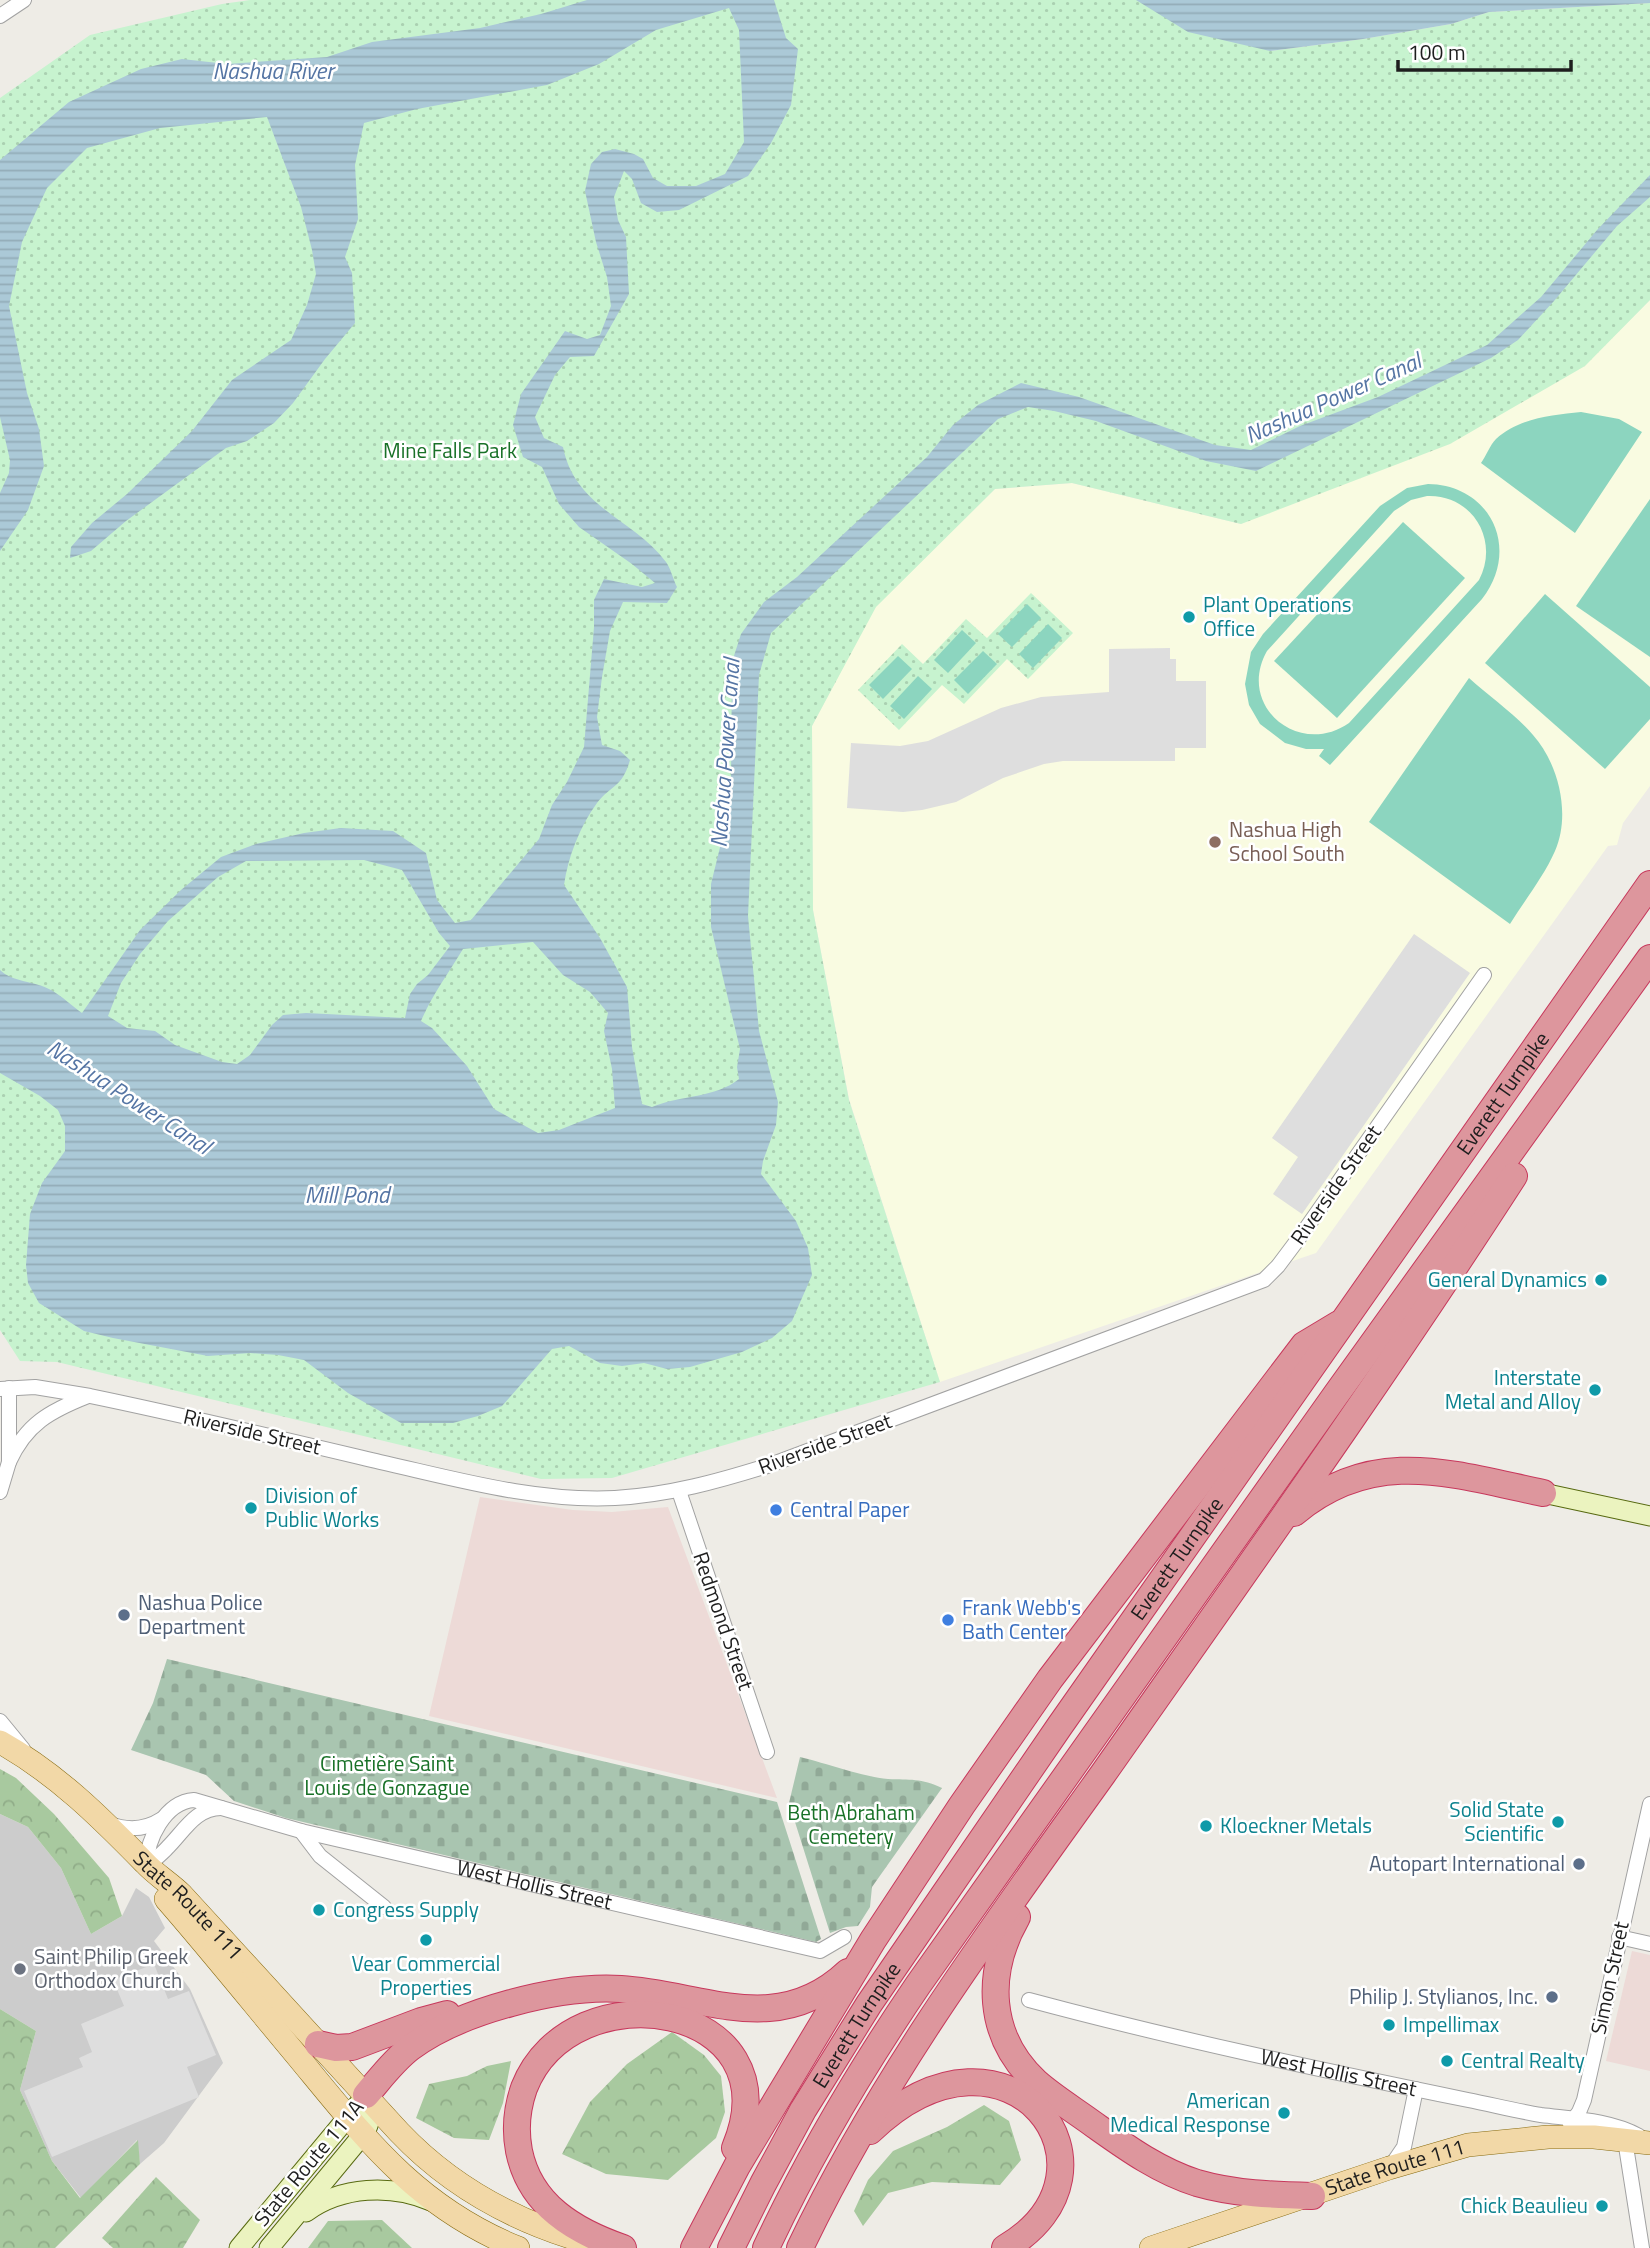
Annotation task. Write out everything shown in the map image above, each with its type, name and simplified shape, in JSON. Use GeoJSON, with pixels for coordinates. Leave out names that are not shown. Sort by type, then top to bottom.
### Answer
{"type":"FeatureCollection","features":[{"type":"Feature","properties":{"kind":"highway","name":"Everett Turnpike"},"geometry":{"type":"LineString","coordinates":[[732,2248],[798,2119],[869,2004],[1059,1727],[1650,884]]}},
{"type":"Feature","properties":{"kind":"highway","name":"Everett Turnpike"},"geometry":{"type":"LineString","coordinates":[[765,2248],[828,2128],[926,1974],[1323,1413],[1650,958]]}},
{"type":"Feature","properties":{"kind":"highway"},"geometry":{"type":"LineString","coordinates":[[800,2248],[872,2113],[933,2016],[1272,1534],[1501,1196],[1650,966]]}},
{"type":"Feature","properties":{"kind":"highway"},"geometry":{"type":"LineString","coordinates":[[693,2248],[737,2166],[873,1940],[948,1825],[1044,1687],[1304,1345],[1348,1318]]}},
{"type":"Feature","properties":{"kind":"highway"},"geometry":{"type":"LineString","coordinates":[[1272,1534],[1299,1509],[1332,1488],[1353,1479],[1392,1470],[1422,1469],[1543,1493]]}},
{"type":"Feature","properties":{"kind":"highway"},"geometry":{"type":"LineString","coordinates":[[1095,1785],[1012,1926],[1001,1951],[996,1972],[995,2001],[1000,2026],[1010,2049],[1025,2070],[1050,2094],[1134,2153],[1164,2170],[1196,2183],[1230,2191],[1312,2196]]}},
{"type":"Feature","properties":{"kind":"highway"},"geometry":{"type":"LineString","coordinates":[[318,2044],[336,2048],[352,2047],[437,2016],[599,1988],[643,1991],[737,2009],[777,2008],[803,2001],[836,1982],[851,1969],[873,1940]]}},
{"type":"Feature","properties":{"kind":"highway"},"geometry":{"type":"LineString","coordinates":[[366,2095],[398,2059],[423,2039],[457,2023],[508,2005]]}},
{"type":"Feature","properties":{"kind":"highway"},"geometry":{"type":"LineString","coordinates":[[622,2248],[572,2225],[541,2199],[522,2163],[517,2138],[517,2114],[529,2077],[541,2058],[558,2042],[578,2029],[601,2020],[641,2014],[675,2019],[710,2034],[733,2056],[744,2079],[747,2101],[744,2124],[693,2248]]}},
{"type":"Feature","properties":{"kind":"highway"},"geometry":{"type":"LineString","coordinates":[[841,2168],[877,2124],[926,2092],[957,2082],[970,2081],[990,2082],[1010,2088],[1031,2102],[1048,2123],[1056,2141],[1060,2167],[1057,2186],[1046,2210],[1031,2228],[1005,2248]]}},
{"type":"Feature","properties":{"kind":"main road"},"geometry":{"type":"LineString","coordinates":[[1543,1493],[1650,1516]]}},
{"type":"Feature","properties":{"kind":"main road","name":"West Hollis Street"},"geometry":{"type":"LineString","coordinates":[[0,1742],[35,1763],[105,1821],[147,1866]]}},
{"type":"Feature","properties":{"kind":"main road","name":"State Route 111"},"geometry":{"type":"LineString","coordinates":[[147,1866],[183,1895],[423,2156],[471,2191],[514,2216],[545,2229],[611,2248]]}},
{"type":"Feature","properties":{"kind":"main road","name":"State Route 111"},"geometry":{"type":"LineString","coordinates":[[147,1866],[166,1898],[363,2135],[398,2173],[467,2223],[518,2248]]}},
{"type":"Feature","properties":{"kind":"main road","name":"State Route 111A"},"geometry":{"type":"LineString","coordinates":[[239,2248],[366,2095],[371,2115],[363,2135],[274,2242]]}},
{"type":"Feature","properties":{"kind":"main road","name":"State Route 111"},"geometry":{"type":"LineString","coordinates":[[1159,2246],[1389,2168],[1468,2146],[1548,2137],[1650,2143]]}},
{"type":"Feature","properties":{"kind":"main road"},"geometry":{"type":"LineString","coordinates":[[274,2242],[318,2204],[345,2194],[377,2190],[399,2192],[435,2202]]}},
{"type":"Feature","properties":{"kind":"street"},"geometry":{"type":"LineString","coordinates":[[0,16],[24,0]]}},
{"type":"Feature","properties":{"kind":"street","name":"Riverside Street"},"geometry":{"type":"LineString","coordinates":[[5,1388],[55,1389],[90,1395],[417,1471],[550,1496],[614,1498],[709,1485],[770,1465],[1264,1279],[1278,1266],[1302,1234],[1484,975]]}},
{"type":"Feature","properties":{"kind":"street"},"geometry":{"type":"LineString","coordinates":[[5,1388],[9,1462]]}},
{"type":"Feature","properties":{"kind":"street"},"geometry":{"type":"LineString","coordinates":[[0,1492],[19,1441],[34,1425],[58,1409],[90,1395]]}},
{"type":"Feature","properties":{"kind":"street","name":"Redmond Street"},"geometry":{"type":"LineString","coordinates":[[679,1491],[767,1752]]}},
{"type":"Feature","properties":{"kind":"street"},"geometry":{"type":"LineString","coordinates":[[0,1721],[35,1763]]}},
{"type":"Feature","properties":{"kind":"street","name":"West Hollis Street"},"geometry":{"type":"LineString","coordinates":[[105,1821],[131,1829],[152,1825],[188,1800],[198,1800],[302,1832],[820,1951],[844,1937]]}},
{"type":"Feature","properties":{"kind":"street","name":"Simon Street"},"geometry":{"type":"LineString","coordinates":[[1574,2119],[1584,2100],[1650,1804]]}},
{"type":"Feature","properties":{"kind":"street"},"geometry":{"type":"LineString","coordinates":[[147,1866],[198,1815],[210,1808],[223,1808]]}},
{"type":"Feature","properties":{"kind":"street"},"geometry":{"type":"LineString","coordinates":[[147,1866],[148,1849],[163,1818]]}},
{"type":"Feature","properties":{"kind":"street"},"geometry":{"type":"LineString","coordinates":[[302,1832],[320,1856],[384,1907]]}},
{"type":"Feature","properties":{"kind":"street"},"geometry":{"type":"LineString","coordinates":[[1619,1937],[1650,1944]]}},
{"type":"Feature","properties":{"kind":"street","name":"West Hollis Street"},"geometry":{"type":"LineString","coordinates":[[1030,2000],[1250,2053],[1416,2089],[1514,2110],[1616,2127],[1650,2143]]}},
{"type":"Feature","properties":{"kind":"street"},"geometry":{"type":"LineString","coordinates":[[1389,2168],[1404,2147],[1416,2089]]}},
{"type":"Feature","properties":{"kind":"street"},"geometry":{"type":"LineString","coordinates":[[1548,2137],[1560,2132],[1574,2119]]}},
{"type":"Feature","properties":{"kind":"street"},"geometry":{"type":"LineString","coordinates":[[1625,2140],[1642,2248]]}},
{"type":"Feature","properties":{"kind":"shaded area","name":"Nashua High School South"},"geometry":{"type":"Polygon","coordinates":[[[1650,300],[1650,786],[1623,823],[1617,845],[1608,846],[1316,1253],[940,1382],[849,1099],[813,910],[812,726],[875,607],[995,489],[1072,483],[1241,524],[1584,366],[1650,300]]]}},
{"type":"Feature","properties":{"kind":"shaded area"},"geometry":{"type":"Polygon","coordinates":[[[1170,648],[1170,659],[1176,659],[1176,681],[1206,681],[1206,748],[1175,748],[1175,761],[1063,761],[1044,764],[1003,778],[956,802],[922,810],[903,812],[847,808],[851,743],[900,746],[928,741],[1001,708],[1041,697],[1109,692],[1109,649],[1170,648]]]}},
{"type":"Feature","properties":{"kind":"shaded area"},"geometry":{"type":"Polygon","coordinates":[[[1414,934],[1470,973],[1302,1214],[1273,1194],[1298,1157],[1272,1138],[1414,934]]]}},
{"type":"Feature","properties":{"kind":"shaded area"},"geometry":{"type":"Polygon","coordinates":[[[480,1497],[573,1510],[612,1512],[668,1507],[777,1798],[429,1716],[480,1497]]]}},
{"type":"Feature","properties":{"kind":"shaded area"},"geometry":{"type":"Polygon","coordinates":[[[0,1814],[28,1827],[61,1868],[91,1934],[122,1916],[136,1888],[149,1897],[165,1928],[154,1941],[190,1989],[223,2063],[164,2143],[140,2164],[137,2140],[81,2198],[52,2161],[20,2090],[36,2031],[0,2009],[0,1814]]]}},
{"type":"Feature","properties":{"kind":"shaded area"},"geometry":{"type":"Polygon","coordinates":[[[1632,1951],[1650,1955],[1650,2071],[1606,2061],[1632,1951]]]}},
{"type":"Feature","properties":{"kind":"shaded area"},"geometry":{"type":"Polygon","coordinates":[[[154,1964],[168,1999],[189,1991],[216,2055],[187,2067],[199,2097],[52,2157],[24,2091],[83,2067],[79,2058],[92,2052],[81,2024],[124,2006],[113,1980],[154,1964]]]}},
{"type":"Feature","properties":{"kind":"green space","name":"Mine Falls Park"},"geometry":{"type":"Polygon","coordinates":[[[250,0],[1191,0],[1270,51],[1451,24],[1489,12],[1650,3],[1650,300],[1585,366],[1450,444],[1241,524],[1072,483],[995,489],[876,607],[812,726],[813,910],[849,1100],[940,1382],[612,1478],[541,1479],[57,1362],[20,1361],[0,1330],[0,98],[90,35],[250,0]]]}},
{"type":"Feature","properties":{"kind":"green space"},"geometry":{"type":"Polygon","coordinates":[[[1581,412],[1619,419],[1642,432],[1575,533],[1481,463],[1496,439],[1515,426],[1547,416],[1581,412]]]}},
{"type":"Feature","properties":{"kind":"green space"},"geometry":{"type":"Polygon","coordinates":[[[1428,484],[1450,487],[1468,495],[1483,508],[1493,523],[1499,541],[1499,560],[1493,580],[1482,599],[1330,765],[1319,756],[1324,749],[1306,749],[1285,743],[1260,724],[1249,705],[1245,684],[1251,652],[1263,634],[1380,506],[1407,488],[1428,484]],[[1427,496],[1411,500],[1394,511],[1267,651],[1260,671],[1260,690],[1266,707],[1278,721],[1293,730],[1311,734],[1330,732],[1349,723],[1479,580],[1485,565],[1484,535],[1469,511],[1443,497],[1427,496]]]}},
{"type":"Feature","properties":{"kind":"green space"},"geometry":{"type":"Polygon","coordinates":[[[1650,499],[1650,657],[1576,606],[1650,499]]]}},
{"type":"Feature","properties":{"kind":"green space"},"geometry":{"type":"Polygon","coordinates":[[[1403,522],[1465,578],[1337,718],[1274,661],[1403,522]]]}},
{"type":"Feature","properties":{"kind":"green space"},"geometry":{"type":"Polygon","coordinates":[[[1031,593],[1073,633],[1028,679],[1007,659],[964,704],[942,685],[899,730],[858,690],[902,644],[923,664],[966,619],[987,638],[1031,593]]]}},
{"type":"Feature","properties":{"kind":"green space"},"geometry":{"type":"Polygon","coordinates":[[[1545,594],[1650,687],[1650,719],[1605,769],[1485,663],[1545,594]]]}},
{"type":"Feature","properties":{"kind":"green space"},"geometry":{"type":"Polygon","coordinates":[[[1027,604],[1041,618],[1012,647],[998,634],[1027,604]]]}},
{"type":"Feature","properties":{"kind":"green space"},"geometry":{"type":"Polygon","coordinates":[[[1048,624],[1062,638],[1033,668],[1019,654],[1048,624]]]}},
{"type":"Feature","properties":{"kind":"green space"},"geometry":{"type":"Polygon","coordinates":[[[962,630],[976,643],[948,673],[934,660],[962,630]]]}},
{"type":"Feature","properties":{"kind":"green space"},"geometry":{"type":"Polygon","coordinates":[[[983,651],[997,664],[968,694],[954,680],[983,651]]]}},
{"type":"Feature","properties":{"kind":"green space"},"geometry":{"type":"Polygon","coordinates":[[[898,656],[912,669],[883,699],[869,685],[898,656]]]}},
{"type":"Feature","properties":{"kind":"green space"},"geometry":{"type":"Polygon","coordinates":[[[918,676],[932,689],[904,719],[890,706],[918,676]]]}},
{"type":"Feature","properties":{"kind":"green space"},"geometry":{"type":"Polygon","coordinates":[[[1469,678],[1533,735],[1550,760],[1560,790],[1562,822],[1555,851],[1510,924],[1369,822],[1469,678]]]}},
{"type":"Feature","properties":{"kind":"green space","name":"Cimetière Saint Louis de Gonzague"},"geometry":{"type":"Polygon","coordinates":[[[167,1659],[777,1802],[821,1939],[816,1942],[286,1818],[234,1801],[206,1775],[131,1750],[153,1703],[167,1659]]]}},
{"type":"Feature","properties":{"kind":"green space","name":"Beth Abraham Cemetery"},"geometry":{"type":"Polygon","coordinates":[[[800,1757],[868,1776],[921,1781],[942,1788],[872,1887],[870,1907],[858,1926],[830,1933],[789,1803],[800,1757]]]}},
{"type":"Feature","properties":{"kind":"green space"},"geometry":{"type":"Polygon","coordinates":[[[0,1769],[16,1778],[54,1814],[109,1878],[122,1916],[91,1934],[61,1868],[28,1827],[0,1814],[0,1769]]]}},
{"type":"Feature","properties":{"kind":"green space"},"geometry":{"type":"Polygon","coordinates":[[[0,2009],[36,2031],[20,2090],[52,2161],[80,2198],[138,2140],[140,2164],[55,2248],[0,2248],[0,2009]]]}},
{"type":"Feature","properties":{"kind":"green space"},"geometry":{"type":"Polygon","coordinates":[[[672,2032],[704,2055],[721,2076],[725,2112],[716,2138],[668,2180],[606,2174],[562,2154],[590,2102],[627,2064],[672,2032]]]}},
{"type":"Feature","properties":{"kind":"green space"},"geometry":{"type":"Polygon","coordinates":[[[511,2061],[503,2103],[489,2140],[454,2138],[416,2118],[429,2084],[467,2076],[487,2066],[511,2061]]]}},
{"type":"Feature","properties":{"kind":"green space"},"geometry":{"type":"Polygon","coordinates":[[[984,2105],[1009,2121],[1021,2160],[1000,2185],[932,2182],[888,2193],[863,2226],[854,2211],[868,2180],[893,2151],[947,2127],[984,2105]]]}},
{"type":"Feature","properties":{"kind":"green space"},"geometry":{"type":"Polygon","coordinates":[[[156,2177],[200,2220],[183,2248],[113,2248],[102,2238],[156,2177]]]}},
{"type":"Feature","properties":{"kind":"green space"},"geometry":{"type":"Polygon","coordinates":[[[382,2220],[412,2248],[308,2248],[328,2221],[382,2220]]]}},
{"type":"Feature","properties":{"kind":"water"},"geometry":{"type":"Polygon","coordinates":[[[587,0],[774,0],[786,38],[798,49],[791,105],[771,143],[748,176],[679,210],[657,212],[641,203],[632,179],[624,171],[614,197],[618,220],[626,237],[629,294],[594,356],[570,357],[555,375],[535,417],[544,438],[563,447],[570,468],[580,485],[592,499],[653,547],[668,565],[677,587],[667,603],[623,602],[610,631],[597,717],[602,745],[620,751],[630,760],[624,776],[602,797],[585,822],[572,853],[564,885],[600,938],[627,987],[632,1047],[642,1104],[652,1107],[720,1090],[739,1079],[737,1067],[740,1049],[711,927],[711,884],[725,827],[731,780],[732,662],[741,634],[764,602],[797,577],[927,457],[953,425],[978,405],[1021,383],[1079,397],[1215,445],[1251,450],[1300,426],[1378,397],[1487,345],[1541,297],[1597,230],[1650,175],[1650,197],[1617,226],[1518,340],[1491,358],[1256,471],[1206,461],[1096,421],[1054,411],[1028,407],[998,419],[771,633],[759,675],[748,916],[759,1031],[778,1102],[776,1125],[761,1174],[796,1221],[808,1248],[812,1275],[792,1321],[772,1338],[742,1352],[690,1367],[667,1369],[644,1363],[622,1366],[600,1363],[569,1346],[552,1349],[502,1406],[453,1423],[401,1423],[348,1393],[304,1360],[250,1353],[208,1356],[113,1338],[84,1331],[39,1303],[28,1283],[26,1265],[30,1214],[42,1183],[65,1151],[65,1126],[58,1110],[40,1096],[0,1073],[0,970],[11,977],[51,990],[82,1013],[140,930],[181,890],[221,857],[256,844],[341,828],[393,831],[426,853],[437,900],[455,923],[471,920],[539,839],[552,805],[584,747],[594,600],[604,579],[642,587],[655,583],[579,527],[559,504],[542,467],[523,457],[513,425],[521,394],[565,331],[587,339],[600,335],[611,306],[607,277],[585,191],[591,164],[602,152],[615,149],[643,159],[653,178],[667,186],[696,186],[725,174],[744,142],[739,30],[729,8],[656,30],[599,64],[547,85],[417,109],[364,123],[355,165],[358,219],[345,257],[352,273],[355,323],[293,403],[274,423],[247,441],[226,448],[126,521],[91,551],[70,558],[71,547],[92,523],[127,494],[192,431],[232,380],[291,340],[307,305],[316,274],[312,250],[301,207],[267,117],[160,128],[87,148],[47,188],[22,242],[9,306],[27,393],[39,429],[44,466],[28,510],[0,551],[0,493],[9,473],[10,460],[0,417],[0,160],[69,102],[141,69],[182,59],[227,64],[327,57],[372,42],[480,28],[587,0]],[[364,860],[246,861],[218,877],[168,921],[140,954],[121,983],[108,1016],[127,1028],[155,1031],[175,1045],[222,1062],[237,1064],[250,1055],[272,1025],[283,1015],[306,1013],[405,1018],[410,994],[450,946],[439,933],[402,870],[364,860]],[[533,942],[463,949],[421,1021],[432,1028],[467,1066],[494,1109],[538,1133],[559,1130],[615,1108],[612,1069],[604,1031],[608,1013],[590,992],[563,975],[533,942]]]}},
{"type":"Feature","properties":{"kind":"water"},"geometry":{"type":"Polygon","coordinates":[[[1136,0],[1650,0],[1650,3],[1489,12],[1451,24],[1270,51],[1188,32],[1136,0]]]}},
{"type":"Feature","properties":{"kind":"place","name":"Plant Operations Office"},"geometry":{"type":"Point","coordinates":[1189,617]}},
{"type":"Feature","properties":{"kind":"place","name":"Nashua High School South"},"geometry":{"type":"Point","coordinates":[1215,842]}},
{"type":"Feature","properties":{"kind":"place","name":"General Dynamics"},"geometry":{"type":"Point","coordinates":[1601,1280]}},
{"type":"Feature","properties":{"kind":"place","name":"Interstate Metal and Alloy"},"geometry":{"type":"Point","coordinates":[1595,1390]}},
{"type":"Feature","properties":{"kind":"place","name":"Division of Public Works"},"geometry":{"type":"Point","coordinates":[251,1508]}},
{"type":"Feature","properties":{"kind":"place","name":"Central Paper"},"geometry":{"type":"Point","coordinates":[776,1510]}},
{"type":"Feature","properties":{"kind":"place","name":"Nashua Police Department"},"geometry":{"type":"Point","coordinates":[124,1615]}},
{"type":"Feature","properties":{"kind":"place","name":"Frank Webb's Bath Center"},"geometry":{"type":"Point","coordinates":[948,1620]}},
{"type":"Feature","properties":{"kind":"place","name":"Solid State Scientific"},"geometry":{"type":"Point","coordinates":[1558,1822]}},
{"type":"Feature","properties":{"kind":"place","name":"Kloeckner Metals"},"geometry":{"type":"Point","coordinates":[1206,1826]}},
{"type":"Feature","properties":{"kind":"place","name":"Autopart International"},"geometry":{"type":"Point","coordinates":[1579,1864]}},
{"type":"Feature","properties":{"kind":"place","name":"Congress Supply"},"geometry":{"type":"Point","coordinates":[319,1910]}},
{"type":"Feature","properties":{"kind":"place","name":"Vear Commercial Properties"},"geometry":{"type":"Point","coordinates":[426,1940]}},
{"type":"Feature","properties":{"kind":"place","name":"Saint Philip Greek Orthodox Church"},"geometry":{"type":"Point","coordinates":[20,1969]}},
{"type":"Feature","properties":{"kind":"place","name":"Philip J. Stylianos, Inc."},"geometry":{"type":"Point","coordinates":[1552,1997]}},
{"type":"Feature","properties":{"kind":"place","name":"Impellimax"},"geometry":{"type":"Point","coordinates":[1389,2025]}},
{"type":"Feature","properties":{"kind":"place","name":"Central Realty"},"geometry":{"type":"Point","coordinates":[1447,2061]}},
{"type":"Feature","properties":{"kind":"place","name":"American Medical Response"},"geometry":{"type":"Point","coordinates":[1284,2113]}},
{"type":"Feature","properties":{"kind":"place","name":"Chick Beaulieu"},"geometry":{"type":"Point","coordinates":[1602,2206]}},
{"type":"Feature","properties":{"kind":"water label","name":"Nashua River"},"geometry":{"type":"Point","coordinates":[273,71]}},
{"type":"Feature","properties":{"kind":"water label","name":"Nashua Power Canal"},"geometry":{"type":"Point","coordinates":[1333,398]}},
{"type":"Feature","properties":{"kind":"water label","name":"Nashua Power Canal"},"geometry":{"type":"Point","coordinates":[725,753]}},
{"type":"Feature","properties":{"kind":"water label","name":"Nashua Power Canal"},"geometry":{"type":"Point","coordinates":[129,1097]}},
{"type":"Feature","properties":{"kind":"water label","name":"Mill Pond"},"geometry":{"type":"Point","coordinates":[347,1195]}}]}
